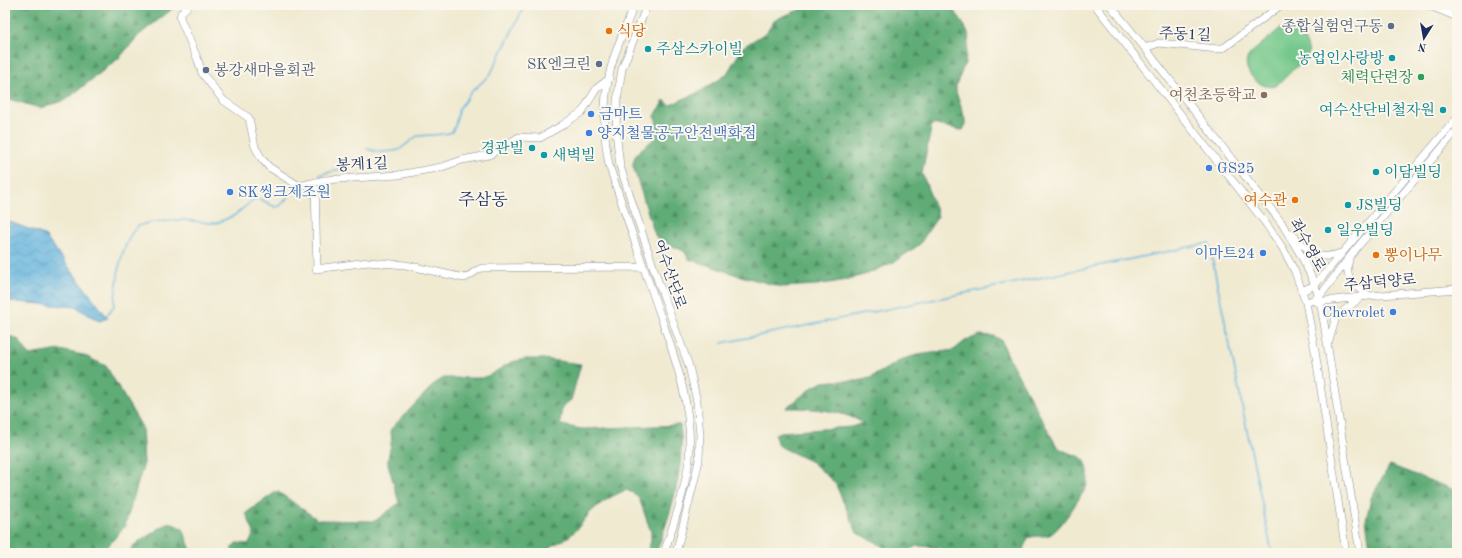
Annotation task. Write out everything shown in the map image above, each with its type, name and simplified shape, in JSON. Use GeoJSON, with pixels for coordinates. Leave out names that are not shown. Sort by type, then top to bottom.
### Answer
{"type":"FeatureCollection","features":[{"type":"Feature","properties":{"kind":"street","name":"봉계1길"},"geometry":{"type":"LineString","coordinates":[[189,5],[181,13],[180,21],[198,60],[202,73],[223,100],[249,118],[255,147],[262,159],[269,167],[299,186],[314,182],[350,177],[398,175],[442,167],[462,160],[489,155],[519,137],[540,138],[582,112],[597,88],[609,79]]}},
{"type":"Feature","properties":{"kind":"street","name":"여수산단로"},"geometry":{"type":"LineString","coordinates":[[634,5],[614,56],[609,79],[605,121],[608,158],[682,384],[686,401],[689,434],[689,458],[686,475],[664,553]]}},
{"type":"Feature","properties":{"kind":"street","name":"여수산단로"},"geometry":{"type":"LineString","coordinates":[[647,5],[625,60],[620,81],[616,118],[619,162],[659,284],[689,366],[699,413],[699,460],[676,553]]}},
{"type":"Feature","properties":{"kind":"street","name":"좌수영로"},"geometry":{"type":"LineString","coordinates":[[1095,5],[1267,225],[1289,260],[1306,303],[1315,351],[1346,553]]}},
{"type":"Feature","properties":{"kind":"street","name":"좌수영로"},"geometry":{"type":"LineString","coordinates":[[1110,5],[1281,222],[1302,258],[1315,285],[1328,347],[1360,553]]}},
{"type":"Feature","properties":{"kind":"street","name":"주동1길"},"geometry":{"type":"LineString","coordinates":[[1145,48],[1159,43],[1218,49],[1225,47],[1281,5]]}},
{"type":"Feature","properties":{"kind":"street"},"geometry":{"type":"LineString","coordinates":[[1428,5],[1457,17]]}},
{"type":"Feature","properties":{"kind":"street"},"geometry":{"type":"LineString","coordinates":[[609,79],[620,81]]}},
{"type":"Feature","properties":{"kind":"street"},"geometry":{"type":"LineString","coordinates":[[1302,291],[1315,285],[1457,118]]}},
{"type":"Feature","properties":{"kind":"street"},"geometry":{"type":"LineString","coordinates":[[1306,303],[1319,299],[1355,250],[1457,130]]}},
{"type":"Feature","properties":{"kind":"street","name":"여수산단로"},"geometry":{"type":"LineString","coordinates":[[314,182],[317,269],[368,262],[406,265],[464,278],[468,277],[477,269],[482,268],[643,267]]}},
{"type":"Feature","properties":{"kind":"street"},"geometry":{"type":"LineString","coordinates":[[1281,222],[1307,249],[1314,254],[1326,257],[1343,253]]}},
{"type":"Feature","properties":{"kind":"street"},"geometry":{"type":"LineString","coordinates":[[1328,347],[1336,317],[1365,296],[1354,285],[1348,275],[1348,263],[1355,250]]}},
{"type":"Feature","properties":{"kind":"street","name":"주삼덕양로"},"geometry":{"type":"LineString","coordinates":[[1319,299],[1457,289]]}},
{"type":"Feature","properties":{"kind":"green space"},"geometry":{"type":"Polygon","coordinates":[[[5,5],[174,5],[171,10],[139,35],[119,58],[66,100],[40,108],[5,98],[5,5]]]}},
{"type":"Feature","properties":{"kind":"green space"},"geometry":{"type":"Polygon","coordinates":[[[808,5],[949,5],[960,18],[969,35],[965,63],[956,86],[956,92],[965,119],[965,126],[963,130],[961,130],[932,124],[922,173],[938,216],[919,245],[894,262],[867,274],[841,281],[817,285],[782,287],[737,275],[689,259],[684,251],[659,240],[655,235],[633,166],[636,154],[655,137],[657,128],[655,116],[664,100],[670,105],[701,91],[726,75],[743,47],[767,32],[774,21],[805,8],[808,5]]]}},
{"type":"Feature","properties":{"kind":"green space"},"geometry":{"type":"Polygon","coordinates":[[[1282,28],[1292,30],[1301,36],[1307,46],[1308,56],[1277,85],[1271,87],[1265,86],[1254,79],[1247,68],[1246,63],[1248,57],[1254,51],[1282,28]]]}},
{"type":"Feature","properties":{"kind":"green space"},"geometry":{"type":"Polygon","coordinates":[[[5,334],[19,340],[29,355],[60,350],[83,355],[106,366],[142,427],[144,463],[125,526],[102,553],[5,553],[5,334]]]}},
{"type":"Feature","properties":{"kind":"green space"},"geometry":{"type":"Polygon","coordinates":[[[980,335],[994,336],[1001,340],[1011,362],[1056,445],[1066,452],[1081,457],[1087,465],[1088,480],[1086,488],[1064,521],[1053,532],[1047,536],[1028,538],[1023,549],[1025,553],[948,553],[941,548],[917,546],[906,551],[889,552],[876,542],[857,533],[835,483],[812,462],[777,444],[775,434],[780,432],[851,427],[863,423],[846,415],[816,409],[786,408],[813,387],[823,382],[858,381],[870,378],[903,359],[917,355],[954,350],[965,341],[980,335]]]}},
{"type":"Feature","properties":{"kind":"green space"},"geometry":{"type":"Polygon","coordinates":[[[525,359],[543,359],[581,364],[571,400],[562,407],[560,424],[562,425],[581,429],[680,425],[680,463],[676,490],[656,553],[647,553],[651,541],[651,532],[639,498],[626,490],[597,506],[571,535],[549,548],[544,553],[237,553],[231,549],[236,543],[249,544],[254,533],[246,513],[277,491],[318,520],[375,521],[399,503],[388,464],[392,438],[390,430],[436,382],[444,378],[481,378],[490,375],[511,362],[525,359]]]}},
{"type":"Feature","properties":{"kind":"green space"},"geometry":{"type":"Polygon","coordinates":[[[1390,465],[1457,491],[1457,553],[1371,553],[1366,520],[1371,498],[1390,465]]]}},
{"type":"Feature","properties":{"kind":"green space"},"geometry":{"type":"Polygon","coordinates":[[[169,522],[183,529],[192,553],[129,553],[133,546],[169,522]]]}},
{"type":"Feature","properties":{"kind":"water"},"geometry":{"type":"Polygon","coordinates":[[[5,220],[44,235],[108,318],[99,321],[76,307],[5,301],[5,220]]]}},
{"type":"Feature","properties":{"kind":"waterway"},"geometry":{"type":"LineString","coordinates":[[367,149],[379,152],[394,151],[399,150],[417,136],[452,132],[459,109],[471,92],[490,75],[525,5]]}},
{"type":"Feature","properties":{"kind":"waterway"},"geometry":{"type":"LineString","coordinates":[[319,175],[343,168],[347,166],[353,158]]}},
{"type":"Feature","properties":{"kind":"waterway"},"geometry":{"type":"LineString","coordinates":[[106,316],[114,306],[119,267],[123,252],[131,234],[138,226],[151,222],[185,220],[217,223],[235,215],[254,199],[260,199],[275,207],[280,206],[296,189]]}},
{"type":"Feature","properties":{"kind":"waterway"},"geometry":{"type":"LineString","coordinates":[[722,343],[1209,243],[1272,553]]}},
{"type":"Feature","properties":{"kind":"place","name":"종합실험연구동"},"geometry":{"type":"Point","coordinates":[1391,26]}},
{"type":"Feature","properties":{"kind":"place","name":"식당"},"geometry":{"type":"Point","coordinates":[609,31]}},
{"type":"Feature","properties":{"kind":"place","name":"주삼스카이빌"},"geometry":{"type":"Point","coordinates":[648,49]}},
{"type":"Feature","properties":{"kind":"place","name":"농업인사랑방"},"geometry":{"type":"Point","coordinates":[1392,58]}},
{"type":"Feature","properties":{"kind":"place","name":"SK엔크린"},"geometry":{"type":"Point","coordinates":[599,64]}},
{"type":"Feature","properties":{"kind":"place","name":"봉강새마을회관"},"geometry":{"type":"Point","coordinates":[206,70]}},
{"type":"Feature","properties":{"kind":"place","name":"체력단련장"},"geometry":{"type":"Point","coordinates":[1421,77]}},
{"type":"Feature","properties":{"kind":"place","name":"여천초등학교"},"geometry":{"type":"Point","coordinates":[1264,95]}},
{"type":"Feature","properties":{"kind":"place","name":"여수산단비철자원"},"geometry":{"type":"Point","coordinates":[1443,110]}},
{"type":"Feature","properties":{"kind":"place","name":"금마트"},"geometry":{"type":"Point","coordinates":[591,114]}},
{"type":"Feature","properties":{"kind":"place","name":"양지철물공구안전백화점"},"geometry":{"type":"Point","coordinates":[589,133]}},
{"type":"Feature","properties":{"kind":"place","name":"경관빌"},"geometry":{"type":"Point","coordinates":[532,148]}},
{"type":"Feature","properties":{"kind":"place","name":"새벽빌"},"geometry":{"type":"Point","coordinates":[544,155]}},
{"type":"Feature","properties":{"kind":"place","name":"GS25"},"geometry":{"type":"Point","coordinates":[1209,168]}},
{"type":"Feature","properties":{"kind":"place","name":"이담빌딩"},"geometry":{"type":"Point","coordinates":[1376,172]}},
{"type":"Feature","properties":{"kind":"place","name":"SK씽크제조원"},"geometry":{"type":"Point","coordinates":[230,192]}},
{"type":"Feature","properties":{"kind":"place","name":"여수관"},"geometry":{"type":"Point","coordinates":[1295,200]}},
{"type":"Feature","properties":{"kind":"place","name":"JS빌딩"},"geometry":{"type":"Point","coordinates":[1348,205]}},
{"type":"Feature","properties":{"kind":"place","name":"일우빌딩"},"geometry":{"type":"Point","coordinates":[1328,230]}},
{"type":"Feature","properties":{"kind":"place","name":"이마트24"},"geometry":{"type":"Point","coordinates":[1263,253]}},
{"type":"Feature","properties":{"kind":"place","name":"뽕이나무"},"geometry":{"type":"Point","coordinates":[1376,255]}},
{"type":"Feature","properties":{"kind":"place","name":"Chevrolet"},"geometry":{"type":"Point","coordinates":[1393,312]}},
{"type":"Feature","properties":{"kind":"district","name":"주삼동"},"geometry":{"type":"Point","coordinates":[483,199]}}]}
